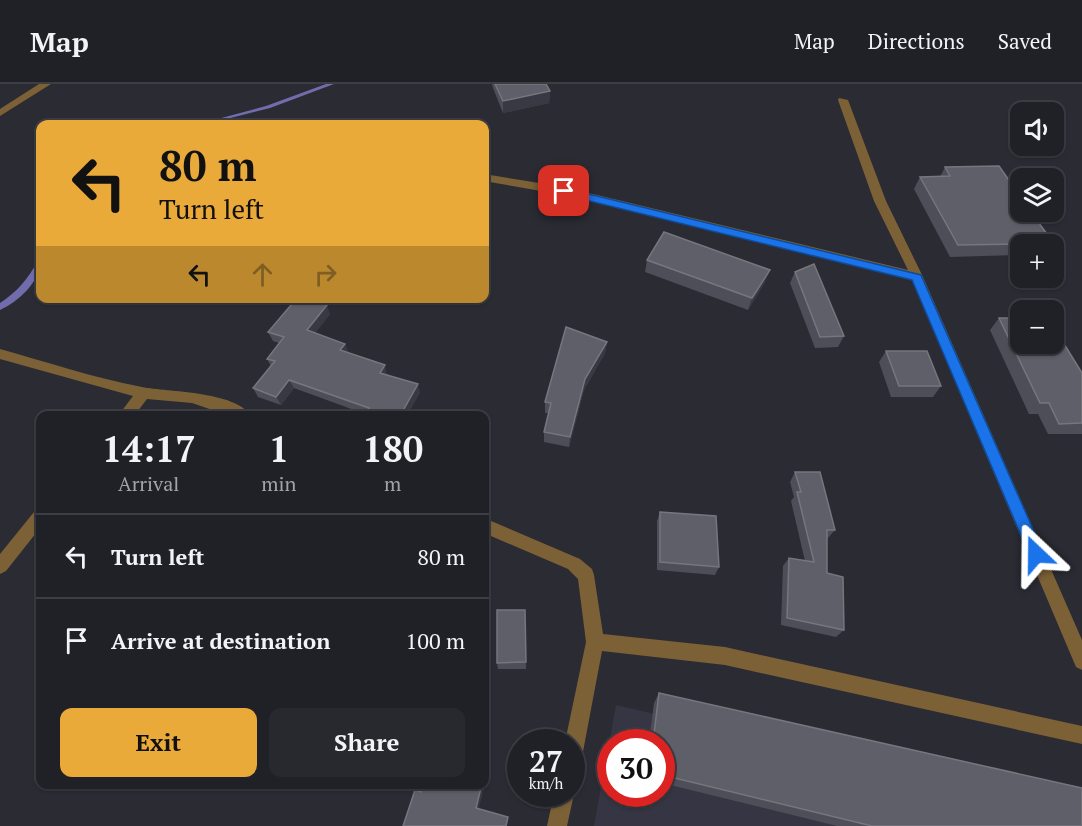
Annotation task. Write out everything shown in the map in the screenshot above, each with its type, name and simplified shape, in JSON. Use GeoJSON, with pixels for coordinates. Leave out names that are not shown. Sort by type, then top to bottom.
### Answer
{"type":"FeatureCollection","features":[{"type":"Feature","properties":{"kind":"street"},"geometry":{"type":"LineString","coordinates":[[0,113],[46,84]]}},
{"type":"Feature","properties":{"kind":"street"},"geometry":{"type":"LineString","coordinates":[[843,100],[880,201],[917,277],[1082,661]]}},
{"type":"Feature","properties":{"kind":"street"},"geometry":{"type":"LineString","coordinates":[[489,178],[564,191],[917,277]]}},
{"type":"Feature","properties":{"kind":"street"},"geometry":{"type":"LineString","coordinates":[[0,354],[144,393],[192,397],[235,411]]}},
{"type":"Feature","properties":{"kind":"street"},"geometry":{"type":"LineString","coordinates":[[129,411],[144,393]]}},
{"type":"Feature","properties":{"kind":"street"},"geometry":{"type":"LineString","coordinates":[[0,566],[36,522]]}},
{"type":"Feature","properties":{"kind":"street"},"geometry":{"type":"LineString","coordinates":[[489,527],[581,569],[588,583],[595,642],[578,729]]}},
{"type":"Feature","properties":{"kind":"street"},"geometry":{"type":"LineString","coordinates":[[595,642],[724,656],[1082,735]]}},
{"type":"Feature","properties":{"kind":"street"},"geometry":{"type":"LineString","coordinates":[[557,826],[561,807]]}},
{"type":"Feature","properties":{"kind":"shaded area"},"geometry":{"type":"Polygon","coordinates":[[[616,705],[1082,812],[1082,826],[594,826],[597,807],[675,807],[675,729],[612,729],[616,705]]]}},
{"type":"Feature","properties":{"kind":"building"},"geometry":{"type":"Polygon","coordinates":[[[495,84],[546,84],[550,91],[503,101],[495,84]]]}},
{"type":"Feature","properties":{"kind":"building"},"geometry":{"type":"Polygon","coordinates":[[[999,166],[1010,182],[1010,222],[1038,222],[1047,234],[1010,234],[1010,244],[958,245],[920,177],[950,176],[945,167],[999,166]]]}},
{"type":"Feature","properties":{"kind":"building"},"geometry":{"type":"Polygon","coordinates":[[[664,232],[770,270],[752,298],[647,260],[664,232]]]}},
{"type":"Feature","properties":{"kind":"building"},"geometry":{"type":"Polygon","coordinates":[[[814,264],[844,336],[820,337],[795,272],[814,264]]]}},
{"type":"Feature","properties":{"kind":"building"},"geometry":{"type":"Polygon","coordinates":[[[293,303],[321,303],[327,305],[307,330],[345,344],[340,350],[385,365],[380,373],[418,384],[403,411],[367,411],[369,408],[289,380],[276,397],[253,388],[275,361],[267,359],[284,337],[268,332],[293,303]]]}},
{"type":"Feature","properties":{"kind":"building"},"geometry":{"type":"Polygon","coordinates":[[[999,318],[1010,318],[1010,341],[999,318]]]}},
{"type":"Feature","properties":{"kind":"building"},"geometry":{"type":"Polygon","coordinates":[[[566,327],[607,342],[585,379],[570,437],[544,432],[551,403],[545,402],[566,327]]]}},
{"type":"Feature","properties":{"kind":"building"},"geometry":{"type":"Polygon","coordinates":[[[1064,344],[1082,373],[1082,423],[1059,424],[1049,403],[1040,403],[1016,354],[1064,354],[1064,344]]]}},
{"type":"Feature","properties":{"kind":"building"},"geometry":{"type":"Polygon","coordinates":[[[886,351],[927,351],[941,386],[899,386],[886,351]]]}},
{"type":"Feature","properties":{"kind":"building"},"geometry":{"type":"Polygon","coordinates":[[[795,472],[820,472],[835,530],[827,530],[827,573],[843,577],[844,630],[787,618],[789,558],[814,562],[797,492],[801,492],[795,472]]]}},
{"type":"Feature","properties":{"kind":"building"},"geometry":{"type":"Polygon","coordinates":[[[660,512],[716,516],[719,567],[660,562],[660,512]]]}},
{"type":"Feature","properties":{"kind":"building"},"geometry":{"type":"Polygon","coordinates":[[[497,610],[525,610],[526,662],[497,663],[497,610]]]}},
{"type":"Feature","properties":{"kind":"building"},"geometry":{"type":"Polygon","coordinates":[[[659,693],[1082,788],[1082,826],[872,826],[675,778],[675,729],[655,729],[659,693]]]}},
{"type":"Feature","properties":{"kind":"building"},"geometry":{"type":"Polygon","coordinates":[[[422,789],[481,789],[476,808],[508,817],[506,826],[403,826],[415,790],[421,792],[422,789]]]}},
{"type":"Feature","properties":{"kind":"waterway"},"geometry":{"type":"LineString","coordinates":[[218,120],[268,107],[331,84]]}},
{"type":"Feature","properties":{"kind":"waterway"},"geometry":{"type":"LineString","coordinates":[[0,307],[23,288],[36,270]]}},
{"type":"Feature","properties":{"kind":"route"},"geometry":{"type":"LineString","coordinates":[[564,191],[745,237],[917,277],[1036,554]]}}]}
